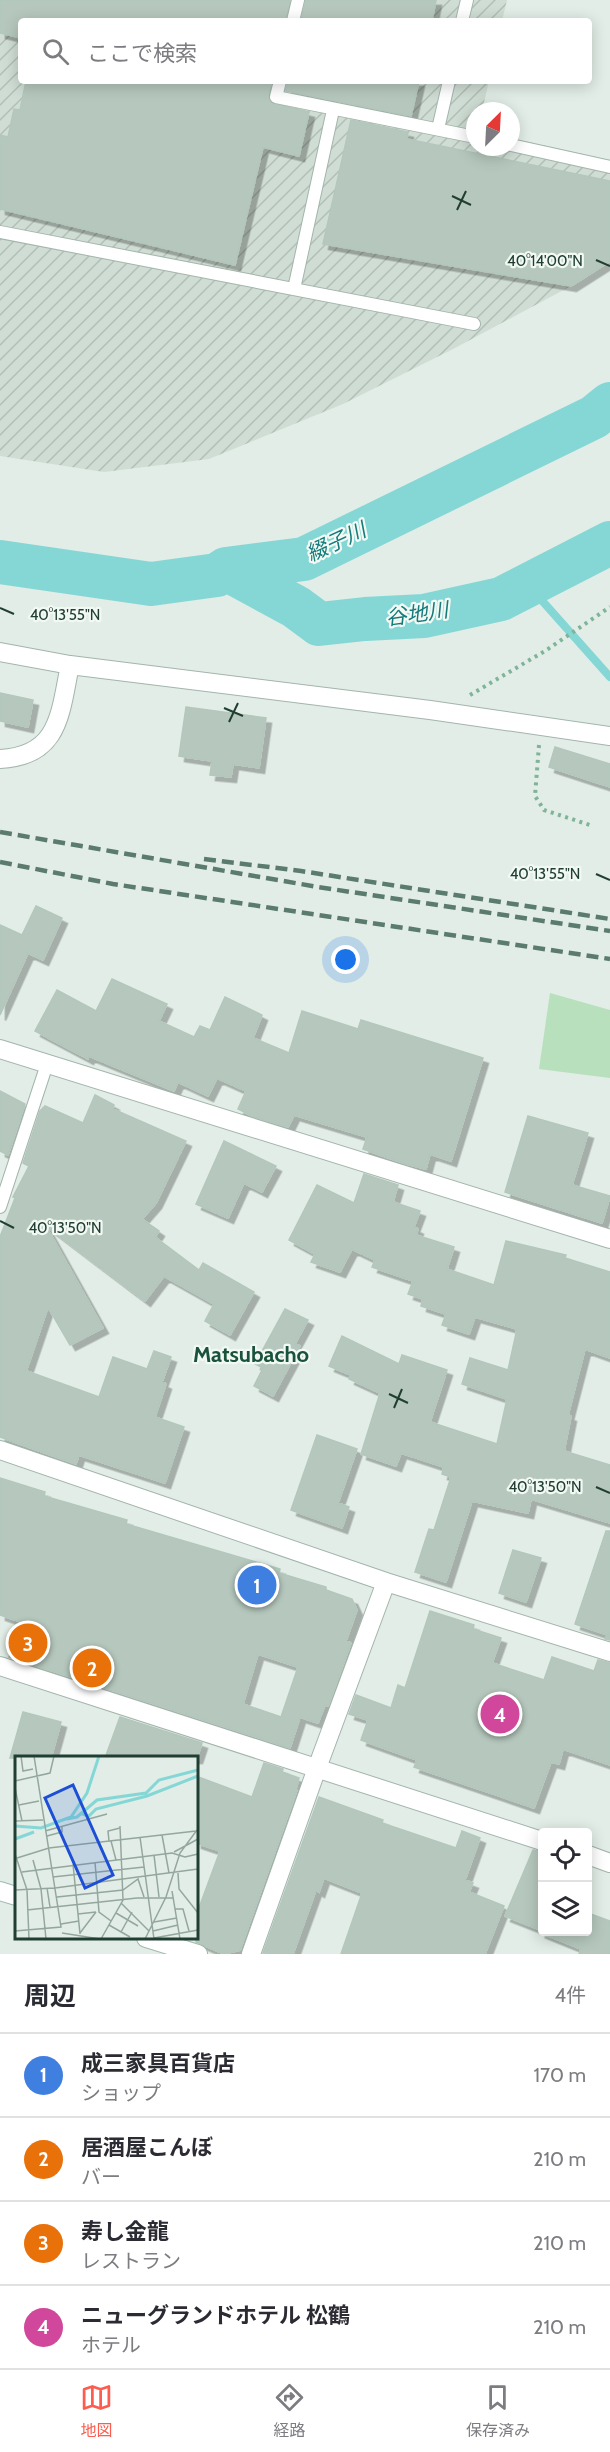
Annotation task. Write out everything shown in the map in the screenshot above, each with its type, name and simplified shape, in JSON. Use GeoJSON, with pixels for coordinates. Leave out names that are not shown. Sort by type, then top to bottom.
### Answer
{"type":"FeatureCollection","features":[{"type":"Feature","properties":{"kind":"street"},"geometry":{"type":"LineString","coordinates":[[0,652],[70,665],[430,710],[610,736]]}},
{"type":"Feature","properties":{"kind":"street"},"geometry":{"type":"LineString","coordinates":[[0,759],[16,758],[46,743],[57,723],[70,665]]}},
{"type":"Feature","properties":{"kind":"street"},"geometry":{"type":"LineString","coordinates":[[0,1049],[610,1239]]}},
{"type":"Feature","properties":{"kind":"street"},"geometry":{"type":"LineString","coordinates":[[0,1450],[386,1582],[610,1652]]}},
{"type":"Feature","properties":{"kind":"street"},"geometry":{"type":"LineString","coordinates":[[251,1954],[386,1582]]}},
{"type":"Feature","properties":{"kind":"street"},"geometry":{"type":"LineString","coordinates":[[0,1666],[538,1839]]}},
{"type":"Feature","properties":{"kind":"street"},"geometry":{"type":"LineString","coordinates":[[592,1856],[610,1863]]}},
{"type":"Feature","properties":{"kind":"street"},"geometry":{"type":"LineString","coordinates":[[0,1891],[15,1896]]}},
{"type":"Feature","properties":{"kind":"street"},"geometry":{"type":"LineString","coordinates":[[149,1939],[198,1954]]}},
{"type":"Feature","properties":{"kind":"lane"},"geometry":{"type":"LineString","coordinates":[[294,18],[298,0]]}},
{"type":"Feature","properties":{"kind":"lane"},"geometry":{"type":"LineString","coordinates":[[463,18],[467,0]]}},
{"type":"Feature","properties":{"kind":"lane"},"geometry":{"type":"LineString","coordinates":[[279,84],[276,97],[466,135]]}},
{"type":"Feature","properties":{"kind":"lane"},"geometry":{"type":"LineString","coordinates":[[438,129],[448,84]]}},
{"type":"Feature","properties":{"kind":"lane"},"geometry":{"type":"LineString","coordinates":[[294,289],[333,110]]}},
{"type":"Feature","properties":{"kind":"lane"},"geometry":{"type":"LineString","coordinates":[[520,147],[610,167]]}},
{"type":"Feature","properties":{"kind":"lane"},"geometry":{"type":"LineString","coordinates":[[0,231],[474,324]]}},
{"type":"Feature","properties":{"kind":"lane"},"geometry":{"type":"LineString","coordinates":[[0,1208],[47,1064]]}},
{"type":"Feature","properties":{"kind":"path"},"geometry":{"type":"LineString","coordinates":[[465,698],[545,651],[610,607]]}},
{"type":"Feature","properties":{"kind":"path"},"geometry":{"type":"LineString","coordinates":[[541,727],[535,796],[544,810],[593,826]]}},
{"type":"Feature","properties":{"kind":"shaded area"},"geometry":{"type":"Polygon","coordinates":[[[0,0],[507,0],[503,18],[18,18],[18,84],[488,84],[484,102],[466,102],[466,156],[520,156],[520,140],[610,160],[610,261],[571,286],[343,404],[209,459],[104,472],[0,456],[0,0]]]}},
{"type":"Feature","properties":{"kind":"green space"},"geometry":{"type":"Polygon","coordinates":[[[550,993],[610,1010],[610,1078],[539,1069],[550,993]]]}},
{"type":"Feature","properties":{"kind":"building"},"geometry":{"type":"Polygon","coordinates":[[[0,0],[290,0],[286,18],[18,18],[18,37],[0,33],[0,0]]]}},
{"type":"Feature","properties":{"kind":"building"},"geometry":{"type":"Polygon","coordinates":[[[306,0],[436,0],[433,18],[302,18],[306,0]]]}},
{"type":"Feature","properties":{"kind":"building"},"geometry":{"type":"Polygon","coordinates":[[[25,84],[271,84],[268,96],[271,103],[309,112],[299,156],[263,147],[235,265],[0,209],[0,135],[8,137],[14,109],[20,110],[25,84]]]}},
{"type":"Feature","properties":{"kind":"building"},"geometry":{"type":"Polygon","coordinates":[[[287,84],[418,84],[411,116],[286,91],[287,84]]]}},
{"type":"Feature","properties":{"kind":"building"},"geometry":{"type":"Polygon","coordinates":[[[351,120],[408,132],[407,139],[466,151],[466,156],[489,156],[610,181],[610,261],[571,286],[323,244],[351,120]]]}},
{"type":"Feature","properties":{"kind":"building"},"geometry":{"type":"Polygon","coordinates":[[[0,693],[33,700],[28,727],[0,721],[0,693]]]}},
{"type":"Feature","properties":{"kind":"building"},"geometry":{"type":"Polygon","coordinates":[[[186,707],[266,718],[259,768],[233,764],[231,777],[210,775],[212,761],[179,756],[186,707]]]}},
{"type":"Feature","properties":{"kind":"building"},"geometry":{"type":"Polygon","coordinates":[[[555,747],[610,764],[610,787],[549,767],[555,747]]]}},
{"type":"Feature","properties":{"kind":"building"},"geometry":{"type":"Polygon","coordinates":[[[36,906],[62,918],[43,960],[28,953],[0,1015],[0,925],[22,935],[36,906]]]}},
{"type":"Feature","properties":{"kind":"building"},"geometry":{"type":"Polygon","coordinates":[[[112,979],[167,1004],[159,1021],[194,1037],[200,1026],[210,1030],[225,997],[262,1015],[253,1038],[289,1053],[302,1011],[358,1029],[361,1020],[483,1058],[451,1161],[430,1154],[426,1169],[363,1149],[367,1137],[294,1115],[288,1127],[252,1116],[238,1109],[246,1091],[217,1078],[208,1096],[178,1082],[174,1091],[89,1056],[88,1059],[35,1031],[57,990],[96,1011],[112,979]]]}},
{"type":"Feature","properties":{"kind":"building"},"geometry":{"type":"Polygon","coordinates":[[[0,1091],[25,1104],[8,1155],[0,1151],[0,1091]]]}},
{"type":"Feature","properties":{"kind":"building"},"geometry":{"type":"Polygon","coordinates":[[[95,1095],[114,1105],[113,1109],[186,1141],[156,1203],[142,1219],[159,1231],[155,1237],[199,1270],[203,1263],[254,1292],[230,1335],[205,1321],[214,1304],[164,1276],[145,1301],[46,1226],[103,1328],[70,1345],[48,1307],[27,1369],[24,1370],[99,1397],[113,1357],[147,1369],[154,1351],[171,1357],[162,1382],[166,1384],[155,1417],[184,1427],[165,1483],[79,1455],[76,1464],[0,1437],[0,1237],[15,1198],[13,1197],[29,1166],[23,1163],[40,1111],[45,1106],[83,1123],[95,1095]]]}},
{"type":"Feature","properties":{"kind":"building"},"geometry":{"type":"Polygon","coordinates":[[[528,1116],[588,1133],[572,1185],[610,1196],[602,1223],[505,1192],[528,1116]]]}},
{"type":"Feature","properties":{"kind":"building"},"geometry":{"type":"Polygon","coordinates":[[[224,1141],[276,1166],[262,1192],[244,1183],[228,1218],[196,1204],[224,1141]]]}},
{"type":"Feature","properties":{"kind":"building"},"geometry":{"type":"Polygon","coordinates":[[[364,1174],[398,1185],[393,1202],[420,1211],[414,1227],[418,1229],[416,1235],[454,1247],[447,1269],[494,1285],[506,1241],[566,1255],[565,1258],[610,1272],[610,1358],[585,1349],[568,1415],[571,1416],[564,1451],[610,1465],[610,1523],[531,1499],[528,1513],[472,1501],[446,1582],[415,1572],[429,1529],[434,1530],[451,1477],[442,1474],[444,1467],[401,1453],[396,1466],[361,1454],[380,1393],[349,1379],[351,1375],[329,1366],[342,1336],[399,1364],[402,1355],[447,1370],[430,1422],[497,1444],[507,1399],[462,1384],[470,1358],[508,1370],[517,1329],[475,1317],[469,1334],[442,1325],[446,1314],[421,1306],[423,1299],[408,1294],[413,1281],[372,1267],[375,1260],[352,1249],[340,1272],[311,1262],[315,1254],[289,1240],[317,1185],[354,1203],[364,1174]]]}},
{"type":"Feature","properties":{"kind":"building"},"geometry":{"type":"Polygon","coordinates":[[[285,1309],[308,1320],[295,1344],[300,1346],[273,1396],[254,1386],[263,1368],[255,1364],[285,1309]]]}},
{"type":"Feature","properties":{"kind":"building"},"geometry":{"type":"Polygon","coordinates":[[[317,1435],[357,1449],[338,1503],[349,1507],[342,1528],[291,1510],[317,1435]]]}},
{"type":"Feature","properties":{"kind":"building"},"geometry":{"type":"Polygon","coordinates":[[[0,1478],[45,1492],[44,1496],[127,1520],[126,1524],[280,1569],[279,1573],[326,1587],[326,1590],[352,1599],[357,1610],[346,1641],[351,1643],[328,1706],[325,1705],[318,1723],[300,1717],[290,1748],[9,1657],[21,1622],[0,1615],[0,1478]],[[258,1654],[243,1704],[281,1717],[298,1667],[258,1654]]]}},
{"type":"Feature","properties":{"kind":"building"},"geometry":{"type":"Polygon","coordinates":[[[606,1531],[610,1531],[610,1640],[605,1639],[608,1635],[575,1624],[606,1531]]]}},
{"type":"Feature","properties":{"kind":"building"},"geometry":{"type":"Polygon","coordinates":[[[513,1550],[541,1558],[526,1602],[499,1593],[513,1550]]]}},
{"type":"Feature","properties":{"kind":"building"},"geometry":{"type":"Polygon","coordinates":[[[430,1611],[474,1625],[473,1629],[501,1638],[492,1663],[544,1680],[552,1657],[594,1671],[598,1660],[610,1663],[610,1765],[563,1749],[559,1764],[551,1762],[534,1808],[414,1767],[417,1760],[361,1740],[368,1720],[349,1714],[356,1695],[391,1708],[398,1685],[405,1688],[430,1611]]]}},
{"type":"Feature","properties":{"kind":"building"},"geometry":{"type":"Polygon","coordinates":[[[23,1712],[61,1722],[52,1756],[10,1758],[23,1712]]]}},
{"type":"Feature","properties":{"kind":"building"},"geometry":{"type":"Polygon","coordinates":[[[120,1717],[202,1743],[198,1756],[106,1756],[120,1717]]]}},
{"type":"Feature","properties":{"kind":"building"},"geometry":{"type":"Polygon","coordinates":[[[264,1763],[283,1769],[282,1772],[299,1778],[297,1790],[240,1950],[224,1954],[196,1942],[198,1939],[198,1911],[220,1851],[198,1844],[198,1777],[252,1797],[264,1763]]]}},
{"type":"Feature","properties":{"kind":"building"},"geometry":{"type":"Polygon","coordinates":[[[319,1797],[383,1820],[382,1823],[456,1848],[462,1831],[480,1838],[465,1880],[473,1883],[469,1892],[504,1906],[485,1954],[341,1954],[362,1893],[324,1878],[319,1892],[316,1890],[293,1954],[263,1953],[319,1797]]]}},
{"type":"Feature","properties":{"kind":"building"},"geometry":{"type":"Polygon","coordinates":[[[533,1850],[538,1851],[538,1929],[505,1916],[533,1850]]]}},
{"type":"Feature","properties":{"kind":"building"},"geometry":{"type":"Polygon","coordinates":[[[592,1914],[610,1921],[610,1954],[579,1954],[581,1949],[549,1936],[592,1936],[592,1914]]]}},
{"type":"Feature","properties":{"kind":"waterway","name":"綴子川"},"geometry":{"type":"LineString","coordinates":[[0,562],[151,584],[217,575],[226,569],[304,559],[594,417],[610,404]]}},
{"type":"Feature","properties":{"kind":"waterway","name":"谷地川"},"geometry":{"type":"LineString","coordinates":[[226,569],[296,607],[319,624],[424,616],[501,599],[610,543]]}},
{"type":"Feature","properties":{"kind":"waterway"},"geometry":{"type":"LineString","coordinates":[[529,586],[610,677]]}},
{"type":"Feature","properties":{"kind":"railway"},"geometry":{"type":"LineString","coordinates":[[0,832],[318,887],[610,931]]}},
{"type":"Feature","properties":{"kind":"railway"},"geometry":{"type":"LineString","coordinates":[[204,859],[301,871],[610,919]]}},
{"type":"Feature","properties":{"kind":"railway"},"geometry":{"type":"LineString","coordinates":[[0,862],[113,884],[610,959]]}},
{"type":"Feature","properties":{"kind":"place","name":"成三家具百貨店"},"geometry":{"type":"Point","coordinates":[257,1585]}},
{"type":"Feature","properties":{"kind":"place","name":"寿し金龍"},"geometry":{"type":"Point","coordinates":[28,1643]}},
{"type":"Feature","properties":{"kind":"place","name":"居酒屋こんぼ"},"geometry":{"type":"Point","coordinates":[92,1668]}},
{"type":"Feature","properties":{"kind":"place","name":"ニューグランドホテル 松鶴"},"geometry":{"type":"Point","coordinates":[500,1714]}},
{"type":"Feature","properties":{"kind":"district","name":"Matsubacho"},"geometry":{"type":"Point","coordinates":[251,1354]}}]}
